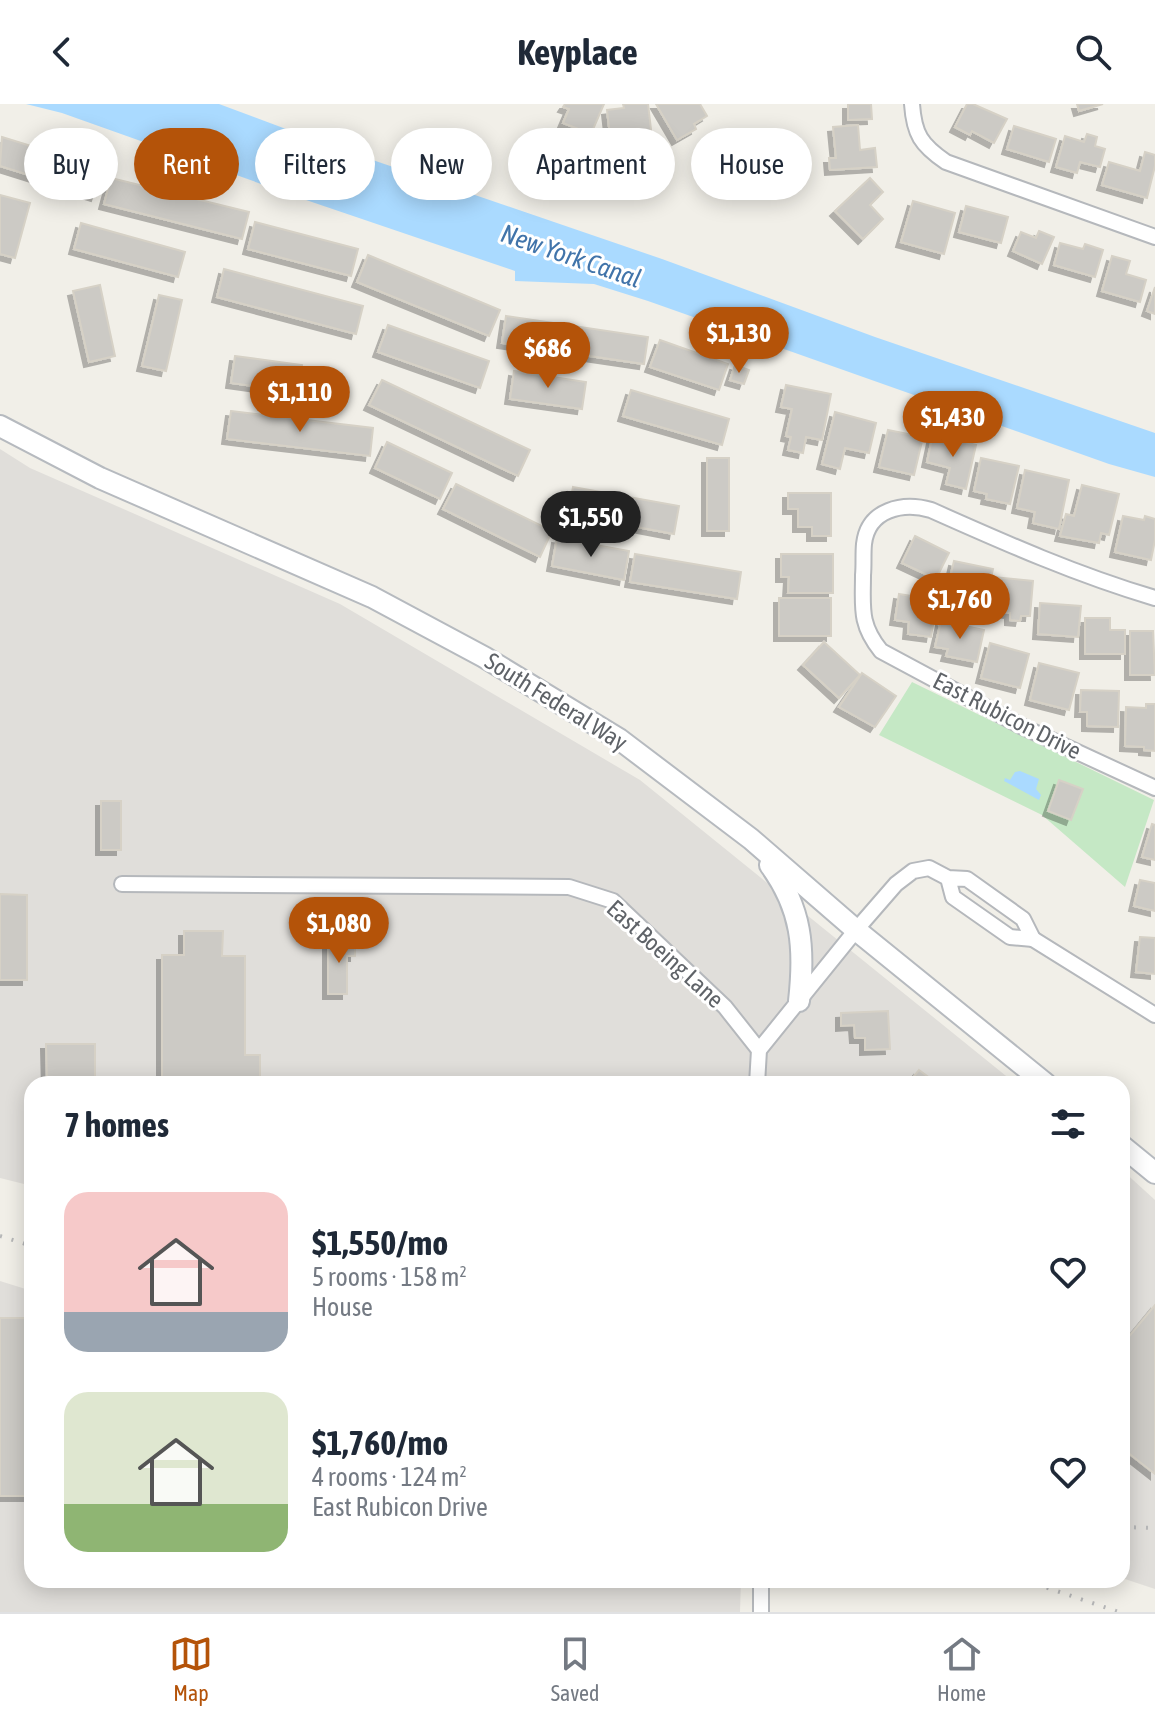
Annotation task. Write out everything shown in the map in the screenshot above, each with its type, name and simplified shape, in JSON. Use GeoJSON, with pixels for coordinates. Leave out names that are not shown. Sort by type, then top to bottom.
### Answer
{"type":"FeatureCollection","features":[{"type":"Feature","properties":{"kind":"main road","name":"South Federal Way"},"geometry":{"type":"LineString","coordinates":[[0,426],[100,478],[372,597],[484,657],[619,739],[751,839],[856,930],[1036,1076]]}},
{"type":"Feature","properties":{"kind":"main road"},"geometry":{"type":"LineString","coordinates":[[751,839],[781,880],[796,915],[804,959],[799,1001]]}},
{"type":"Feature","properties":{"kind":"main road"},"geometry":{"type":"LineString","coordinates":[[1130,1153],[1155,1173]]}},
{"type":"Feature","properties":{"kind":"street"},"geometry":{"type":"LineString","coordinates":[[912,104],[913,122],[926,149],[946,162],[1155,237]]}},
{"type":"Feature","properties":{"kind":"street","name":"East Rubicon Drive"},"geometry":{"type":"LineString","coordinates":[[1155,598],[1039,559],[914,505],[898,506],[882,513],[872,524],[864,541],[863,617],[868,635],[881,651],[1021,726],[1155,788]]}},
{"type":"Feature","properties":{"kind":"street"},"geometry":{"type":"LineString","coordinates":[[757,1076],[759,1050],[856,930],[896,884],[913,871],[929,868],[948,878],[967,879],[1023,919],[1033,939]]}},
{"type":"Feature","properties":{"kind":"street"},"geometry":{"type":"LineString","coordinates":[[948,878],[953,897],[1010,937],[1033,939],[1155,1015]]}},
{"type":"Feature","properties":{"kind":"street","name":"East Boeing Lane"},"geometry":{"type":"LineString","coordinates":[[122,884],[569,887],[613,901],[725,1007],[759,1050]]}},
{"type":"Feature","properties":{"kind":"street"},"geometry":{"type":"LineString","coordinates":[[761,1588],[761,1612]]}},
{"type":"Feature","properties":{"kind":"shaded area"},"geometry":{"type":"Polygon","coordinates":[[[0,449],[30,468],[340,604],[640,780],[1006,1076],[24,1076],[24,1184],[0,1178],[0,449]]]}},
{"type":"Feature","properties":{"kind":"shaded area"},"geometry":{"type":"Polygon","coordinates":[[[1130,1177],[1155,1200],[1155,1589],[1130,1581],[1130,1177]]]}},
{"type":"Feature","properties":{"kind":"shaded area"},"geometry":{"type":"Polygon","coordinates":[[[0,1281],[24,1288],[24,1588],[741,1588],[740,1612],[0,1612],[0,1281]]]}},
{"type":"Feature","properties":{"kind":"green space"},"geometry":{"type":"Polygon","coordinates":[[[912,682],[1154,800],[1125,887],[1042,815],[879,735],[912,682]]]}},
{"type":"Feature","properties":{"kind":"water"},"geometry":{"type":"Polygon","coordinates":[[[26,104],[219,104],[283,128],[255,128],[255,182],[239,176],[239,128],[134,128],[134,139],[118,133],[118,128],[104,128],[26,104]]]}},
{"type":"Feature","properties":{"kind":"water","name":"New York Canal"},"geometry":{"type":"Polygon","coordinates":[[[375,161],[391,166],[391,200],[490,200],[1155,433],[1155,477],[1109,464],[594,284],[515,281],[515,271],[306,200],[375,200],[375,161]]]}},
{"type":"Feature","properties":{"kind":"water"},"geometry":{"type":"Polygon","coordinates":[[[1020,771],[1039,779],[1036,789],[1041,795],[1039,800],[1004,781],[1020,771]]]}},
{"type":"Feature","properties":{"kind":"building"},"geometry":{"type":"Polygon","coordinates":[[[565,104],[604,104],[594,128],[576,128],[563,123],[569,109],[563,107],[565,104]]]}},
{"type":"Feature","properties":{"kind":"building"},"geometry":{"type":"Polygon","coordinates":[[[623,104],[648,104],[651,128],[609,128],[607,110],[624,108],[623,104]]]}},
{"type":"Feature","properties":{"kind":"building"},"geometry":{"type":"Polygon","coordinates":[[[656,104],[700,104],[707,116],[694,124],[696,128],[691,128],[691,132],[677,140],[675,128],[670,128],[656,104]]]}},
{"type":"Feature","properties":{"kind":"building"},"geometry":{"type":"Polygon","coordinates":[[[848,104],[871,104],[872,119],[848,120],[848,104]]]}},
{"type":"Feature","properties":{"kind":"building"},"geometry":{"type":"Polygon","coordinates":[[[967,104],[1007,119],[994,143],[972,131],[970,135],[955,127],[967,104]]]}},
{"type":"Feature","properties":{"kind":"building"},"geometry":{"type":"Polygon","coordinates":[[[1077,104],[1103,104],[1079,111],[1077,104]]]}},
{"type":"Feature","properties":{"kind":"building"},"geometry":{"type":"Polygon","coordinates":[[[858,125],[860,150],[875,148],[877,167],[830,170],[829,158],[836,158],[833,127],[858,125]]]}},
{"type":"Feature","properties":{"kind":"building"},"geometry":{"type":"Polygon","coordinates":[[[1014,126],[1056,139],[1049,162],[1007,149],[1014,126]]]}},
{"type":"Feature","properties":{"kind":"building"},"geometry":{"type":"Polygon","coordinates":[[[1087,134],[1097,137],[1095,146],[1105,149],[1100,167],[1080,162],[1077,173],[1056,167],[1065,136],[1084,142],[1087,134]]]}},
{"type":"Feature","properties":{"kind":"building"},"geometry":{"type":"Polygon","coordinates":[[[2,137],[24,144],[24,174],[0,166],[2,137]]]}},
{"type":"Feature","properties":{"kind":"building"},"geometry":{"type":"Polygon","coordinates":[[[1145,152],[1155,155],[1147,198],[1102,185],[1109,162],[1140,171],[1145,152]]]}},
{"type":"Feature","properties":{"kind":"building"},"geometry":{"type":"Polygon","coordinates":[[[870,178],[883,192],[870,205],[883,219],[863,239],[835,211],[870,178]]]}},
{"type":"Feature","properties":{"kind":"building"},"geometry":{"type":"Polygon","coordinates":[[[118,180],[134,184],[134,200],[200,200],[249,212],[242,239],[104,204],[105,200],[118,200],[118,180]]]}},
{"type":"Feature","properties":{"kind":"building"},"geometry":{"type":"Polygon","coordinates":[[[0,195],[30,203],[15,258],[0,254],[0,195]]]}},
{"type":"Feature","properties":{"kind":"building"},"geometry":{"type":"Polygon","coordinates":[[[913,201],[955,213],[944,254],[901,242],[913,201]]]}},
{"type":"Feature","properties":{"kind":"building"},"geometry":{"type":"Polygon","coordinates":[[[966,206],[1008,217],[1001,243],[959,232],[966,206]]]}},
{"type":"Feature","properties":{"kind":"building"},"geometry":{"type":"Polygon","coordinates":[[[255,222],[358,249],[351,276],[248,249],[255,222]]]}},
{"type":"Feature","properties":{"kind":"building"},"geometry":{"type":"Polygon","coordinates":[[[81,223],[185,252],[178,277],[74,249],[81,223]]]}},
{"type":"Feature","properties":{"kind":"building"},"geometry":{"type":"Polygon","coordinates":[[[1039,231],[1054,237],[1042,264],[1013,251],[1021,232],[1036,238],[1039,231]]]}},
{"type":"Feature","properties":{"kind":"building"},"geometry":{"type":"Polygon","coordinates":[[[1060,243],[1083,249],[1085,244],[1103,250],[1095,277],[1054,265],[1060,243]]]}},
{"type":"Feature","properties":{"kind":"building"},"geometry":{"type":"Polygon","coordinates":[[[368,255],[500,310],[489,336],[357,282],[368,255]]]}},
{"type":"Feature","properties":{"kind":"building"},"geometry":{"type":"Polygon","coordinates":[[[1112,256],[1130,261],[1126,274],[1146,280],[1140,302],[1102,291],[1112,256]]]}},
{"type":"Feature","properties":{"kind":"building"},"geometry":{"type":"Polygon","coordinates":[[[224,269],[363,306],[356,334],[217,297],[224,269]]]}},
{"type":"Feature","properties":{"kind":"building"},"geometry":{"type":"Polygon","coordinates":[[[100,285],[115,356],[89,362],[73,291],[100,285]]]}},
{"type":"Feature","properties":{"kind":"building"},"geometry":{"type":"Polygon","coordinates":[[[1155,287],[1155,314],[1147,311],[1155,287]]]}},
{"type":"Feature","properties":{"kind":"building"},"geometry":{"type":"Polygon","coordinates":[[[159,295],[182,300],[166,371],[142,366],[159,295]]]}},
{"type":"Feature","properties":{"kind":"building"},"geometry":{"type":"Polygon","coordinates":[[[506,316],[648,337],[644,364],[502,343],[506,316]]]}},
{"type":"Feature","properties":{"kind":"building"},"geometry":{"type":"Polygon","coordinates":[[[388,325],[489,361],[480,388],[378,352],[388,325]]]}},
{"type":"Feature","properties":{"kind":"building"},"geometry":{"type":"Polygon","coordinates":[[[660,340],[728,364],[719,390],[650,367],[660,340]]]}},
{"type":"Feature","properties":{"kind":"building"},"geometry":{"type":"Polygon","coordinates":[[[235,356],[302,365],[298,392],[231,383],[235,356]]]}},
{"type":"Feature","properties":{"kind":"building"},"geometry":{"type":"Polygon","coordinates":[[[735,365],[749,370],[744,384],[730,380],[735,365]]]}},
{"type":"Feature","properties":{"kind":"building"},"geometry":{"type":"Polygon","coordinates":[[[514,371],[586,382],[582,409],[510,399],[514,371]]]}},
{"type":"Feature","properties":{"kind":"building"},"geometry":{"type":"Polygon","coordinates":[[[382,380],[530,450],[518,476],[369,405],[382,380]]]}},
{"type":"Feature","properties":{"kind":"building"},"geometry":{"type":"Polygon","coordinates":[[[786,385],[831,394],[822,440],[806,437],[803,453],[788,450],[791,437],[786,436],[792,409],[781,407],[786,385]]]}},
{"type":"Feature","properties":{"kind":"building"},"geometry":{"type":"Polygon","coordinates":[[[631,390],[729,419],[722,445],[623,416],[631,390]]]}},
{"type":"Feature","properties":{"kind":"building"},"geometry":{"type":"Polygon","coordinates":[[[231,411],[373,428],[370,456],[227,439],[231,411]]]}},
{"type":"Feature","properties":{"kind":"building"},"geometry":{"type":"Polygon","coordinates":[[[835,412],[876,423],[869,453],[845,448],[840,469],[822,464],[835,412]]]}},
{"type":"Feature","properties":{"kind":"building"},"geometry":{"type":"Polygon","coordinates":[[[888,430],[923,437],[914,475],[879,467],[888,430]]]}},
{"type":"Feature","properties":{"kind":"building"},"geometry":{"type":"Polygon","coordinates":[[[933,434],[976,445],[966,489],[946,484],[950,468],[927,462],[933,434]]]}},
{"type":"Feature","properties":{"kind":"building"},"geometry":{"type":"Polygon","coordinates":[[[387,442],[452,473],[440,499],[375,468],[387,442]]]}},
{"type":"Feature","properties":{"kind":"building"},"geometry":{"type":"Polygon","coordinates":[[[707,458],[729,458],[729,531],[707,531],[707,458]]]}},
{"type":"Feature","properties":{"kind":"building"},"geometry":{"type":"Polygon","coordinates":[[[981,458],[1019,466],[1010,504],[986,499],[987,494],[974,491],[981,458]]]}},
{"type":"Feature","properties":{"kind":"building"},"geometry":{"type":"Polygon","coordinates":[[[1025,470],[1069,480],[1059,529],[1033,523],[1035,512],[1017,508],[1025,470]]]}},
{"type":"Feature","properties":{"kind":"building"},"geometry":{"type":"Polygon","coordinates":[[[456,484],[552,531],[540,557],[443,509],[456,484]]]}},
{"type":"Feature","properties":{"kind":"building"},"geometry":{"type":"Polygon","coordinates":[[[1082,485],[1119,494],[1109,535],[1101,533],[1099,543],[1060,536],[1066,514],[1074,516],[1082,485]]]}},
{"type":"Feature","properties":{"kind":"building"},"geometry":{"type":"Polygon","coordinates":[[[573,487],[679,506],[674,534],[568,514],[573,487]]]}},
{"type":"Feature","properties":{"kind":"building"},"geometry":{"type":"Polygon","coordinates":[[[788,493],[831,493],[831,536],[812,536],[812,527],[798,527],[798,509],[788,509],[788,493]]]}},
{"type":"Feature","properties":{"kind":"building"},"geometry":{"type":"Polygon","coordinates":[[[1123,516],[1155,519],[1151,560],[1115,552],[1123,516]]]}},
{"type":"Feature","properties":{"kind":"building"},"geometry":{"type":"Polygon","coordinates":[[[915,536],[949,553],[936,579],[902,563],[915,536]]]}},
{"type":"Feature","properties":{"kind":"building"},"geometry":{"type":"Polygon","coordinates":[[[557,538],[629,551],[624,580],[552,566],[557,538]]]}},
{"type":"Feature","properties":{"kind":"building"},"geometry":{"type":"Polygon","coordinates":[[[635,554],[741,572],[737,599],[630,582],[635,554]]]}},
{"type":"Feature","properties":{"kind":"building"},"geometry":{"type":"Polygon","coordinates":[[[781,554],[833,554],[833,593],[788,593],[789,577],[781,577],[781,554]]]}},
{"type":"Feature","properties":{"kind":"building"},"geometry":{"type":"Polygon","coordinates":[[[954,561],[993,569],[986,599],[947,591],[954,561]]]}},
{"type":"Feature","properties":{"kind":"building"},"geometry":{"type":"Polygon","coordinates":[[[993,577],[1033,581],[1030,616],[1021,616],[1020,621],[1010,620],[1010,613],[990,611],[993,577]]]}},
{"type":"Feature","properties":{"kind":"building"},"geometry":{"type":"Polygon","coordinates":[[[899,594],[937,600],[931,637],[908,634],[909,622],[895,620],[899,594]]]}},
{"type":"Feature","properties":{"kind":"building"},"geometry":{"type":"Polygon","coordinates":[[[779,598],[831,598],[831,636],[779,636],[779,598]]]}},
{"type":"Feature","properties":{"kind":"building"},"geometry":{"type":"Polygon","coordinates":[[[1040,603],[1081,606],[1078,637],[1038,634],[1040,603]]]}},
{"type":"Feature","properties":{"kind":"building"},"geometry":{"type":"Polygon","coordinates":[[[1085,618],[1110,618],[1110,630],[1125,630],[1125,654],[1085,654],[1085,618]]]}},
{"type":"Feature","properties":{"kind":"building"},"geometry":{"type":"Polygon","coordinates":[[[941,621],[984,630],[977,662],[946,656],[948,649],[935,647],[941,621]]]}},
{"type":"Feature","properties":{"kind":"building"},"geometry":{"type":"Polygon","coordinates":[[[1130,631],[1153,631],[1155,675],[1130,675],[1130,631]]]}},
{"type":"Feature","properties":{"kind":"building"},"geometry":{"type":"Polygon","coordinates":[[[824,642],[860,675],[839,698],[803,665],[824,642]]]}},
{"type":"Feature","properties":{"kind":"building"},"geometry":{"type":"Polygon","coordinates":[[[990,643],[1029,654],[1020,688],[981,678],[990,643]]]}},
{"type":"Feature","properties":{"kind":"building"},"geometry":{"type":"Polygon","coordinates":[[[1039,663],[1079,673],[1069,710],[1030,700],[1039,663]]]}},
{"type":"Feature","properties":{"kind":"building"},"geometry":{"type":"Polygon","coordinates":[[[862,673],[896,696],[875,727],[839,707],[862,673]]]}},
{"type":"Feature","properties":{"kind":"building"},"geometry":{"type":"Polygon","coordinates":[[[1081,690],[1119,691],[1118,727],[1087,726],[1087,712],[1080,712],[1081,690]]]}},
{"type":"Feature","properties":{"kind":"building"},"geometry":{"type":"Polygon","coordinates":[[[1146,704],[1155,704],[1155,751],[1125,746],[1126,707],[1146,708],[1146,704]]]}},
{"type":"Feature","properties":{"kind":"building"},"geometry":{"type":"Polygon","coordinates":[[[1059,780],[1083,789],[1071,820],[1048,811],[1059,780]]]}},
{"type":"Feature","properties":{"kind":"building"},"geometry":{"type":"Polygon","coordinates":[[[101,801],[121,801],[121,850],[101,850],[101,801]]]}},
{"type":"Feature","properties":{"kind":"building"},"geometry":{"type":"Polygon","coordinates":[[[1152,824],[1155,825],[1155,860],[1142,857],[1152,824]]]}},
{"type":"Feature","properties":{"kind":"building"},"geometry":{"type":"Polygon","coordinates":[[[1140,880],[1155,883],[1155,911],[1134,906],[1140,880]]]}},
{"type":"Feature","properties":{"kind":"building"},"geometry":{"type":"Polygon","coordinates":[[[0,894],[27,895],[27,980],[0,980],[0,894]]]}},
{"type":"Feature","properties":{"kind":"building"},"geometry":{"type":"Polygon","coordinates":[[[184,931],[223,931],[222,956],[245,956],[245,1055],[260,1055],[260,1076],[162,1076],[162,955],[184,955],[184,931]]]}},
{"type":"Feature","properties":{"kind":"building"},"geometry":{"type":"Polygon","coordinates":[[[1140,937],[1155,938],[1155,974],[1136,972],[1140,937]]]}},
{"type":"Feature","properties":{"kind":"building"},"geometry":{"type":"Polygon","coordinates":[[[328,941],[355,941],[355,956],[347,956],[347,994],[328,994],[328,941]]]}},
{"type":"Feature","properties":{"kind":"building"},"geometry":{"type":"Polygon","coordinates":[[[888,1011],[890,1049],[865,1050],[865,1038],[855,1038],[854,1025],[841,1026],[841,1013],[888,1011]]]}},
{"type":"Feature","properties":{"kind":"building"},"geometry":{"type":"Polygon","coordinates":[[[46,1044],[95,1044],[95,1076],[47,1076],[46,1044]]]}},
{"type":"Feature","properties":{"kind":"building"},"geometry":{"type":"Polygon","coordinates":[[[1155,1305],[1155,1474],[1130,1454],[1130,1335],[1155,1305]]]}},
{"type":"Feature","properties":{"kind":"building"},"geometry":{"type":"Polygon","coordinates":[[[0,1318],[24,1318],[24,1496],[0,1496],[0,1318]]]}},
{"type":"Feature","properties":{"kind":"railway"},"geometry":{"type":"LineString","coordinates":[[0,1236],[24,1244]]}},
{"type":"Feature","properties":{"kind":"railway"},"geometry":{"type":"LineString","coordinates":[[1130,1527],[1155,1528]]}},
{"type":"Feature","properties":{"kind":"railway"},"geometry":{"type":"LineString","coordinates":[[1048,1588],[1119,1612]]}}]}
